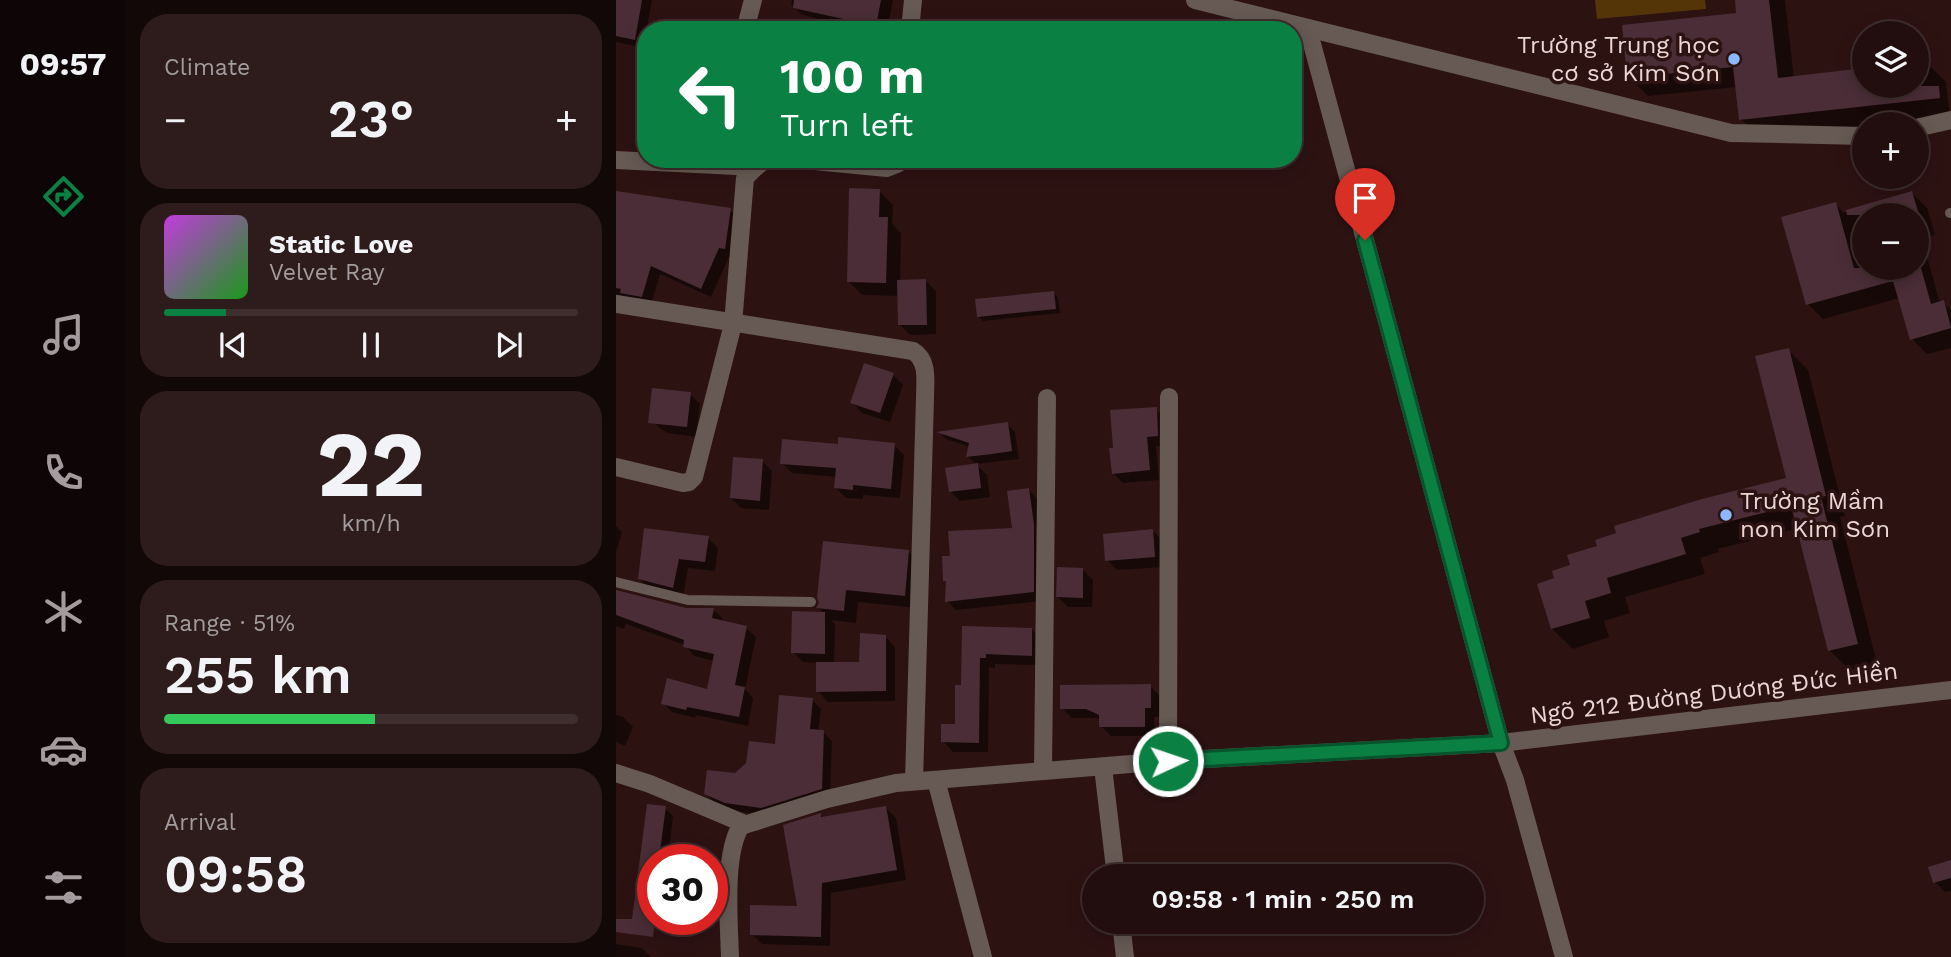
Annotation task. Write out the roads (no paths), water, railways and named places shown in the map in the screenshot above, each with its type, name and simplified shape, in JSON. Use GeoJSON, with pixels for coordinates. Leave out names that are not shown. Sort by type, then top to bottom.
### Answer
{"type":"FeatureCollection","features":[{"type":"Feature","properties":{"kind":"street"},"geometry":{"type":"LineString","coordinates":[[747,21],[753,0]]}},
{"type":"Feature","properties":{"kind":"street"},"geometry":{"type":"LineString","coordinates":[[911,21],[913,0]]}},
{"type":"Feature","properties":{"kind":"street"},"geometry":{"type":"LineString","coordinates":[[1195,0],[1277,21]]}},
{"type":"Feature","properties":{"kind":"street"},"geometry":{"type":"LineString","coordinates":[[1302,27],[1731,133],[1852,136]]}},
{"type":"Feature","properties":{"kind":"street"},"geometry":{"type":"LineString","coordinates":[[1308,29],[1501,743],[1515,779],[1564,957]]}},
{"type":"Feature","properties":{"kind":"street"},"geometry":{"type":"LineString","coordinates":[[1929,125],[1951,120]]}},
{"type":"Feature","properties":{"kind":"street"},"geometry":{"type":"LineString","coordinates":[[616,160],[637,160]]}},
{"type":"Feature","properties":{"kind":"street"},"geometry":{"type":"LineString","coordinates":[[616,467],[683,483],[694,477],[733,324],[745,178],[757,168]]}},
{"type":"Feature","properties":{"kind":"street"},"geometry":{"type":"LineString","coordinates":[[616,304],[913,351],[922,359],[925,367],[925,398],[914,781]]}},
{"type":"Feature","properties":{"kind":"street"},"geometry":{"type":"LineString","coordinates":[[1168,761],[1169,397]]}},
{"type":"Feature","properties":{"kind":"street"},"geometry":{"type":"LineString","coordinates":[[1043,771],[1047,398]]}},
{"type":"Feature","properties":{"kind":"street","name":"Ngõ 212 Đường Dương Đức Hiền"},"geometry":{"type":"LineString","coordinates":[[744,824],[827,799],[914,781],[1168,761],[1501,743],[1951,690]]}},
{"type":"Feature","properties":{"kind":"street"},"geometry":{"type":"LineString","coordinates":[[1103,767],[1114,864]]}},
{"type":"Feature","properties":{"kind":"street"},"geometry":{"type":"LineString","coordinates":[[616,774],[650,784],[744,824],[735,840],[728,883],[730,957]]}},
{"type":"Feature","properties":{"kind":"street"},"geometry":{"type":"LineString","coordinates":[[936,780],[983,957]]}},
{"type":"Feature","properties":{"kind":"street"},"geometry":{"type":"LineString","coordinates":[[1122,934],[1125,957]]}},
{"type":"Feature","properties":{"kind":"lane"},"geometry":{"type":"LineString","coordinates":[[616,582],[688,600],[811,601]]}},
{"type":"Feature","properties":{"kind":"place","name":"Trường Trung học cơ sở Kim Sơn"},"geometry":{"type":"Point","coordinates":[1734,59]}},
{"type":"Feature","properties":{"kind":"place","name":"Trường Mầm non Kim Sơn"},"geometry":{"type":"Point","coordinates":[1726,515]}}]}
